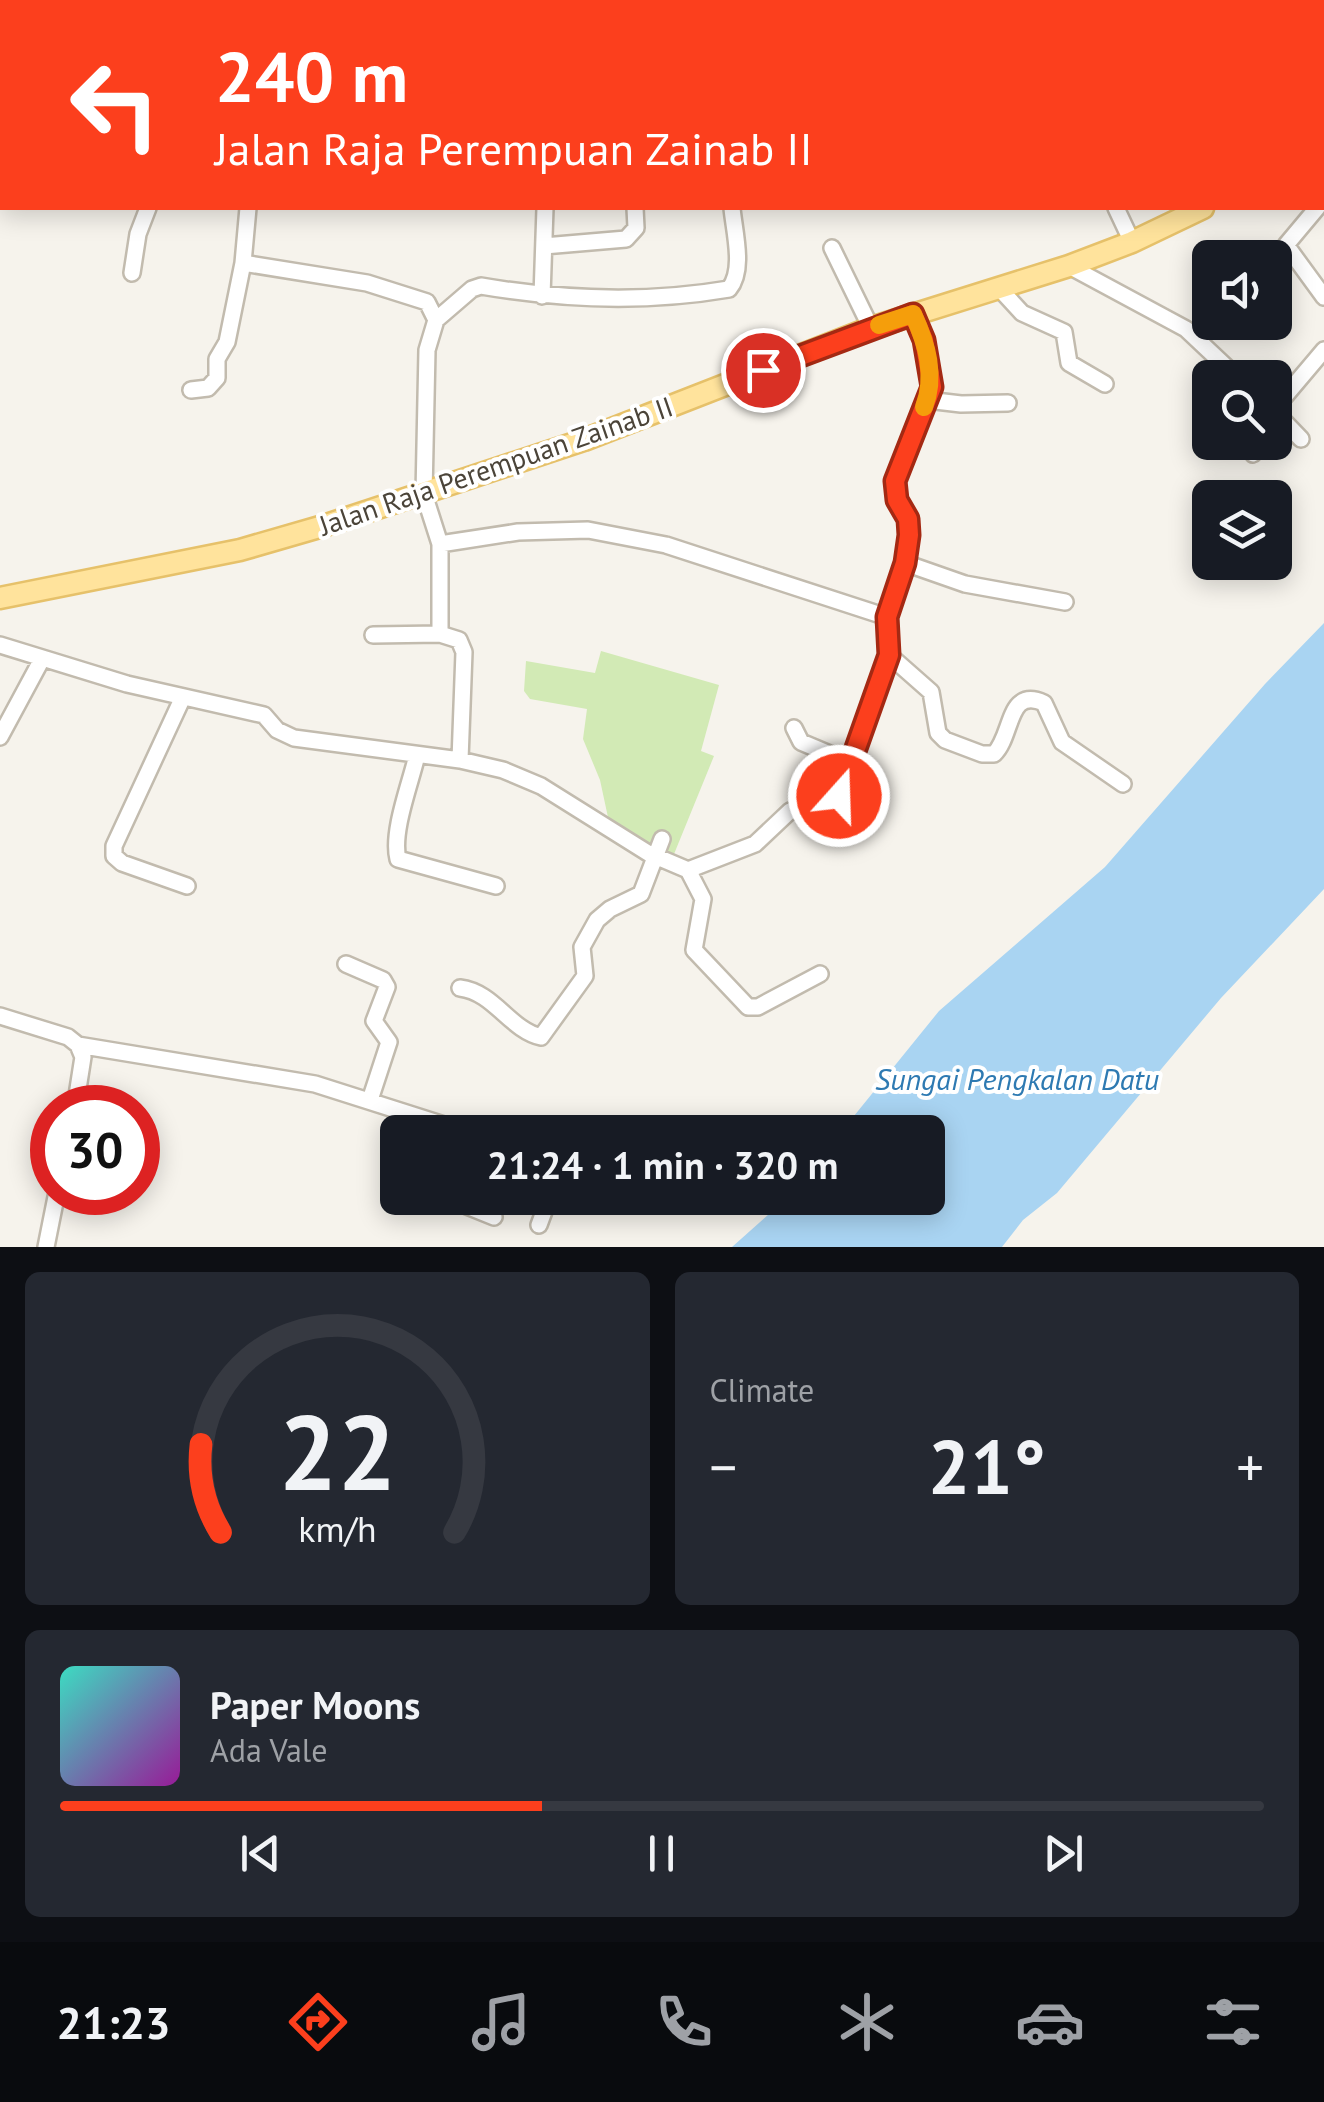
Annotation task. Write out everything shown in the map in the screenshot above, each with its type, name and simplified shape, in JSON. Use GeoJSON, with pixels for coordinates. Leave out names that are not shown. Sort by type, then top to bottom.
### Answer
{"type":"FeatureCollection","features":[{"type":"Feature","properties":{"kind":"main road","name":"Jalan Raja Perempuan Zainab II"},"geometry":{"type":"LineString","coordinates":[[0,598],[240,550],[424,492],[584,440],[871,328],[1069,266],[1199,210]]}},
{"type":"Feature","properties":{"kind":"street"},"geometry":{"type":"LineString","coordinates":[[132,274],[138,234],[147,210]]}},
{"type":"Feature","properties":{"kind":"street"},"geometry":{"type":"LineString","coordinates":[[191,390],[208,388],[217,378],[217,359],[227,342],[243,263],[248,210]]}},
{"type":"Feature","properties":{"kind":"street"},"geometry":{"type":"LineString","coordinates":[[542,296],[546,210]]}},
{"type":"Feature","properties":{"kind":"street"},"geometry":{"type":"LineString","coordinates":[[544,246],[626,239],[636,228],[635,210]]}},
{"type":"Feature","properties":{"kind":"street"},"geometry":{"type":"LineString","coordinates":[[440,634],[440,544],[424,492],[426,350],[436,320],[472,288],[482,286],[542,296],[594,299],[729,289],[737,266],[732,210]]}},
{"type":"Feature","properties":{"kind":"street"},"geometry":{"type":"LineString","coordinates":[[1117,210],[1132,242]]}},
{"type":"Feature","properties":{"kind":"street"},"geometry":{"type":"LineString","coordinates":[[1315,210],[1286,245],[1324,296]]}},
{"type":"Feature","properties":{"kind":"street"},"geometry":{"type":"LineString","coordinates":[[832,248],[871,328]]}},
{"type":"Feature","properties":{"kind":"street"},"geometry":{"type":"LineString","coordinates":[[243,263],[367,283],[426,302],[436,320]]}},
{"type":"Feature","properties":{"kind":"street"},"geometry":{"type":"LineString","coordinates":[[1069,266],[1186,328],[1219,360]]}},
{"type":"Feature","properties":{"kind":"street"},"geometry":{"type":"LineString","coordinates":[[999,288],[1022,314],[1064,332],[1069,362],[1104,384]]}},
{"type":"Feature","properties":{"kind":"street"},"geometry":{"type":"LineString","coordinates":[[688,870],[755,844],[790,812],[831,807],[839,796],[889,655],[887,617],[905,563],[910,526],[897,500],[895,481],[932,387],[924,340],[913,314]]}},
{"type":"Feature","properties":{"kind":"street"},"geometry":{"type":"LineString","coordinates":[[1292,391],[1324,350]]}},
{"type":"Feature","properties":{"kind":"street"},"geometry":{"type":"LineString","coordinates":[[926,400],[1008,403]]}},
{"type":"Feature","properties":{"kind":"street"},"geometry":{"type":"LineString","coordinates":[[1292,429],[1301,439]]}},
{"type":"Feature","properties":{"kind":"street"},"geometry":{"type":"LineString","coordinates":[[440,544],[518,532],[588,530],[666,545],[887,617]]}},
{"type":"Feature","properties":{"kind":"street"},"geometry":{"type":"LineString","coordinates":[[905,563],[965,584],[1065,602]]}},
{"type":"Feature","properties":{"kind":"street"},"geometry":{"type":"LineString","coordinates":[[373,636],[440,634],[459,640],[464,652],[460,760]]}},
{"type":"Feature","properties":{"kind":"street"},"geometry":{"type":"LineString","coordinates":[[0,645],[264,715],[276,730],[294,738],[460,760],[503,770],[542,786],[656,857],[688,870],[703,899],[694,950],[745,1005],[755,1008],[820,974]]}},
{"type":"Feature","properties":{"kind":"street"},"geometry":{"type":"LineString","coordinates":[[889,655],[931,692],[938,733],[945,740],[982,754],[994,754],[1018,703],[1024,698],[1034,699],[1044,703],[1062,742],[1124,784]]}},
{"type":"Feature","properties":{"kind":"street"},"geometry":{"type":"LineString","coordinates":[[0,737],[42,658]]}},
{"type":"Feature","properties":{"kind":"street"},"geometry":{"type":"LineString","coordinates":[[182,696],[141,782],[114,846],[114,856],[122,863],[187,886]]}},
{"type":"Feature","properties":{"kind":"street"},"geometry":{"type":"LineString","coordinates":[[794,728],[802,742],[851,763]]}},
{"type":"Feature","properties":{"kind":"street"},"geometry":{"type":"LineString","coordinates":[[418,755],[396,849],[398,859],[496,886]]}},
{"type":"Feature","properties":{"kind":"street"},"geometry":{"type":"LineString","coordinates":[[460,988],[468,988],[528,1033],[541,1037],[584,976],[582,947],[597,920],[641,894],[662,839]]}},
{"type":"Feature","properties":{"kind":"street"},"geometry":{"type":"LineString","coordinates":[[346,964],[383,980],[387,988],[374,1021],[389,1042],[370,1100]]}},
{"type":"Feature","properties":{"kind":"street"},"geometry":{"type":"LineString","coordinates":[[0,1016],[68,1037],[78,1045],[315,1084],[419,1115]]}},
{"type":"Feature","properties":{"kind":"street"},"geometry":{"type":"LineString","coordinates":[[78,1045],[83,1058],[78,1085]]}},
{"type":"Feature","properties":{"kind":"street"},"geometry":{"type":"LineString","coordinates":[[46,1247],[52,1215]]}},
{"type":"Feature","properties":{"kind":"street"},"geometry":{"type":"LineString","coordinates":[[540,1226],[544,1215]]}},
{"type":"Feature","properties":{"kind":"green space"},"geometry":{"type":"Polygon","coordinates":[[[601,651],[719,685],[701,751],[714,756],[672,859],[609,822],[600,780],[583,739],[587,709],[530,699],[524,691],[526,661],[595,673],[601,651]]]}},
{"type":"Feature","properties":{"kind":"water","name":"Sungai Pengkalan Datu"},"geometry":{"type":"Polygon","coordinates":[[[1324,623],[1324,889],[1221,998],[1057,1193],[1023,1220],[1002,1247],[732,1247],[768,1215],[945,1215],[945,1115],[855,1115],[939,1011],[1105,867],[1265,684],[1324,623]]]}},
{"type":"Feature","properties":{"kind":"slow traffic"},"geometry":{"type":"LineString","coordinates":[[879,325],[913,314],[924,340],[932,387],[924,407]]}},
{"type":"Feature","properties":{"kind":"route"},"geometry":{"type":"LineString","coordinates":[[763,370],[913,314],[924,340],[932,387],[895,481],[897,500],[910,526],[905,563],[887,617],[889,655],[839,796]]}}]}
